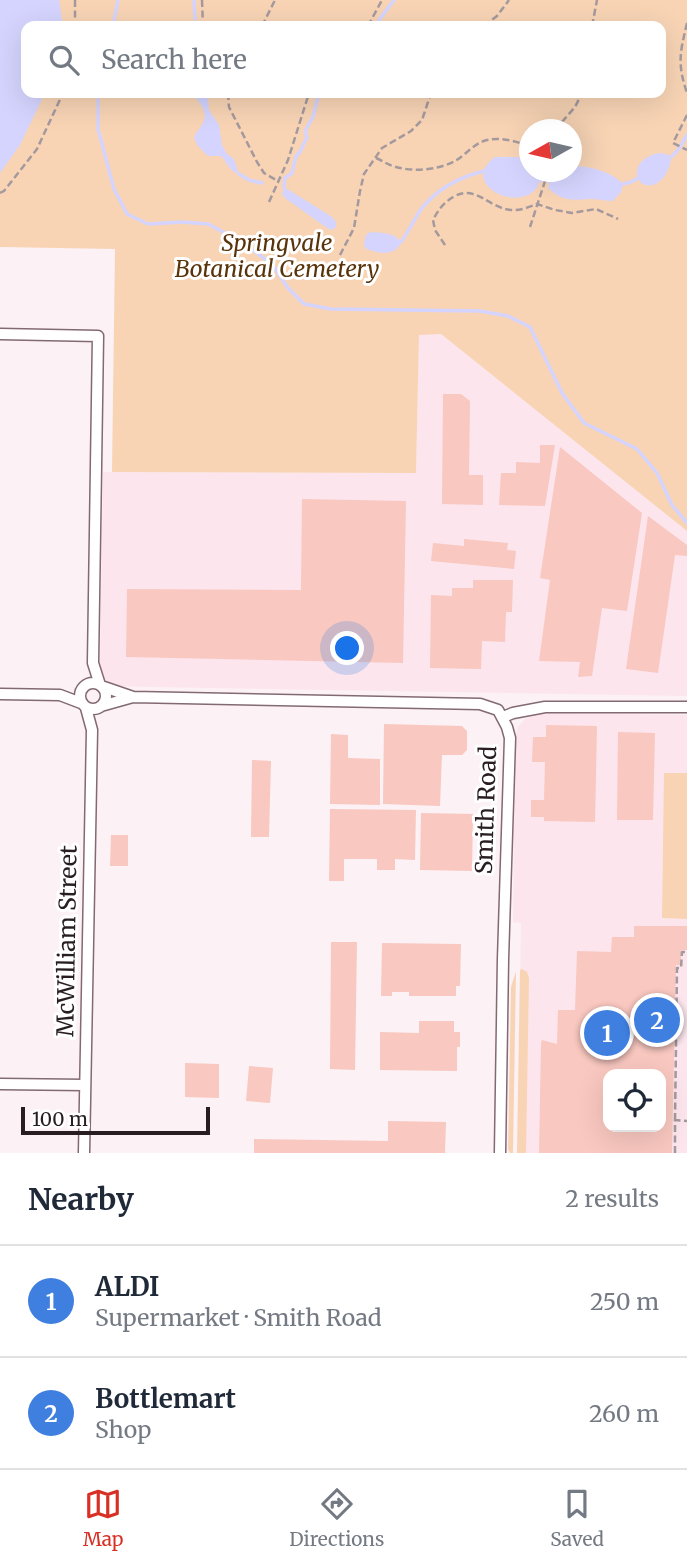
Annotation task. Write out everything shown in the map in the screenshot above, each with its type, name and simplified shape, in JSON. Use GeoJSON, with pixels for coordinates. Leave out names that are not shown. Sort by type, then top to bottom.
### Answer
{"type":"FeatureCollection","features":[{"type":"Feature","properties":{"kind":"street"},"geometry":{"type":"LineString","coordinates":[[0,334],[98,336],[93,663],[106,696],[101,707],[93,709],[60,695]]}},
{"type":"Feature","properties":{"kind":"street"},"geometry":{"type":"LineString","coordinates":[[84,705],[79,696],[93,663]]}},
{"type":"Feature","properties":{"kind":"street"},"geometry":{"type":"LineString","coordinates":[[0,694],[60,695],[93,683],[100,685]]}},
{"type":"Feature","properties":{"kind":"street","name":"Smith Road"},"geometry":{"type":"LineString","coordinates":[[100,685],[134,697]]}},
{"type":"Feature","properties":{"kind":"street","name":"Smith Road"},"geometry":{"type":"LineString","coordinates":[[101,707],[134,697],[480,704],[498,710],[510,738],[500,1153]]}},
{"type":"Feature","properties":{"kind":"street","name":"McWilliam Street"},"geometry":{"type":"LineString","coordinates":[[84,705],[92,730],[84,1153]]}},
{"type":"Feature","properties":{"kind":"street","name":"McWilliam Street"},"geometry":{"type":"LineString","coordinates":[[92,730],[101,707]]}},
{"type":"Feature","properties":{"kind":"street"},"geometry":{"type":"LineString","coordinates":[[503,718],[513,713],[545,707],[687,707]]}},
{"type":"Feature","properties":{"kind":"street"},"geometry":{"type":"LineString","coordinates":[[0,1084],[85,1085]]}},
{"type":"Feature","properties":{"kind":"path"},"geometry":{"type":"LineString","coordinates":[[75,0],[75,21]]}},
{"type":"Feature","properties":{"kind":"path"},"geometry":{"type":"LineString","coordinates":[[202,0],[203,21]]}},
{"type":"Feature","properties":{"kind":"path"},"geometry":{"type":"LineString","coordinates":[[264,21],[275,0]]}},
{"type":"Feature","properties":{"kind":"path"},"geometry":{"type":"LineString","coordinates":[[371,21],[382,0]]}},
{"type":"Feature","properties":{"kind":"path"},"geometry":{"type":"LineString","coordinates":[[490,21],[509,0]]}},
{"type":"Feature","properties":{"kind":"path"},"geometry":{"type":"LineString","coordinates":[[593,21],[597,0]]}},
{"type":"Feature","properties":{"kind":"path"},"geometry":{"type":"LineString","coordinates":[[687,23],[679,55],[687,93]]}},
{"type":"Feature","properties":{"kind":"path"},"geometry":{"type":"LineString","coordinates":[[0,193],[37,149],[61,98]]}},
{"type":"Feature","properties":{"kind":"path"},"geometry":{"type":"LineString","coordinates":[[228,98],[229,107],[257,162],[264,173],[278,181]]}},
{"type":"Feature","properties":{"kind":"path"},"geometry":{"type":"LineString","coordinates":[[269,202],[288,160],[307,98]]}},
{"type":"Feature","properties":{"kind":"path"},"geometry":{"type":"LineString","coordinates":[[340,255],[354,228],[364,174],[382,148],[411,131],[422,120],[429,98]]}},
{"type":"Feature","properties":{"kind":"path"},"geometry":{"type":"LineString","coordinates":[[565,119],[580,98]]}},
{"type":"Feature","properties":{"kind":"path"},"geometry":{"type":"LineString","coordinates":[[687,115],[673,143],[687,150]]}},
{"type":"Feature","properties":{"kind":"path"},"geometry":{"type":"LineString","coordinates":[[375,157],[396,167],[425,169],[455,161],[476,144],[486,140],[519,142]]}},
{"type":"Feature","properties":{"kind":"path"},"geometry":{"type":"LineString","coordinates":[[530,227],[545,182]]}},
{"type":"Feature","properties":{"kind":"path"},"geometry":{"type":"LineString","coordinates":[[445,245],[435,230],[433,220],[439,208],[461,193],[471,192],[499,208],[511,210],[521,210],[537,204],[572,213],[596,209],[618,219]]}},
{"type":"Feature","properties":{"kind":"path"},"geometry":{"type":"LineString","coordinates":[[675,1153],[677,968],[681,968],[681,952],[687,952]]}},
{"type":"Feature","properties":{"kind":"path"},"geometry":{"type":"LineString","coordinates":[[675,1120],[687,1121]]}},
{"type":"Feature","properties":{"kind":"shaded area"},"geometry":{"type":"Polygon","coordinates":[[[419,334],[441,334],[687,531],[687,696],[153,687],[115,686],[105,681],[100,666],[103,472],[416,473],[419,334]]]}},
{"type":"Feature","properties":{"kind":"shaded area"},"geometry":{"type":"Polygon","coordinates":[[[539,713],[687,715],[687,1153],[518,1153],[521,923],[513,922],[515,737],[518,727],[525,719],[539,713]]]}},
{"type":"Feature","properties":{"kind":"green space","name":"Springvale Botanical Cemetery"},"geometry":{"type":"Polygon","coordinates":[[[0,0],[687,0],[687,531],[441,334],[419,335],[416,473],[112,472],[115,249],[0,247],[0,0]]]}},
{"type":"Feature","properties":{"kind":"green space"},"geometry":{"type":"Polygon","coordinates":[[[664,773],[687,773],[687,919],[662,918],[664,773]]]}},
{"type":"Feature","properties":{"kind":"green space"},"geometry":{"type":"Polygon","coordinates":[[[520,970],[527,972],[529,978],[526,1153],[517,1153],[520,970]]]}},
{"type":"Feature","properties":{"kind":"green space"},"geometry":{"type":"Polygon","coordinates":[[[516,971],[513,1153],[510,1153],[511,987],[516,971]]]}},
{"type":"Feature","properties":{"kind":"water"},"geometry":{"type":"Polygon","coordinates":[[[0,0],[59,0],[62,21],[21,21],[21,98],[43,98],[20,145],[0,173],[0,0]]]}},
{"type":"Feature","properties":{"kind":"water"},"geometry":{"type":"Polygon","coordinates":[[[195,98],[208,98],[209,110],[219,125],[222,145],[234,159],[239,174],[231,169],[221,156],[208,156],[198,146],[194,138],[204,119],[202,106],[195,98]]]}},
{"type":"Feature","properties":{"kind":"water"},"geometry":{"type":"Polygon","coordinates":[[[659,153],[671,157],[669,168],[659,182],[654,185],[643,184],[637,175],[638,166],[647,157],[659,153]]]}},
{"type":"Feature","properties":{"kind":"water"},"geometry":{"type":"Polygon","coordinates":[[[495,157],[518,157],[519,182],[539,184],[527,196],[504,196],[487,184],[483,176],[486,167],[495,157]]]}},
{"type":"Feature","properties":{"kind":"water"},"geometry":{"type":"Polygon","coordinates":[[[582,167],[606,173],[623,184],[621,192],[613,201],[563,198],[548,188],[550,182],[582,182],[582,167]]]}},
{"type":"Feature","properties":{"kind":"water"},"geometry":{"type":"Polygon","coordinates":[[[284,187],[332,217],[336,227],[332,230],[327,228],[285,198],[282,194],[284,187]]]}},
{"type":"Feature","properties":{"kind":"water"},"geometry":{"type":"Polygon","coordinates":[[[370,232],[391,235],[401,242],[399,247],[391,252],[380,253],[365,248],[366,235],[370,232]]]}},
{"type":"Feature","properties":{"kind":"building"},"geometry":{"type":"Polygon","coordinates":[[[443,394],[461,394],[470,401],[469,475],[483,475],[483,505],[442,504],[443,394]]]}},
{"type":"Feature","properties":{"kind":"building"},"geometry":{"type":"Polygon","coordinates":[[[540,445],[555,445],[545,506],[499,505],[501,473],[516,473],[516,462],[540,463],[540,445]]]}},
{"type":"Feature","properties":{"kind":"building"},"geometry":{"type":"Polygon","coordinates":[[[560,447],[642,513],[627,611],[602,608],[592,676],[578,677],[580,662],[539,661],[550,580],[540,578],[560,447]]]}},
{"type":"Feature","properties":{"kind":"building"},"geometry":{"type":"Polygon","coordinates":[[[302,499],[406,501],[403,663],[126,657],[127,589],[301,590],[302,499]]]}},
{"type":"Feature","properties":{"kind":"building"},"geometry":{"type":"Polygon","coordinates":[[[648,516],[687,545],[687,556],[675,555],[658,673],[626,669],[648,516]]]}},
{"type":"Feature","properties":{"kind":"building"},"geometry":{"type":"Polygon","coordinates":[[[464,539],[508,543],[507,550],[516,551],[514,569],[431,561],[433,543],[464,546],[464,539]]]}},
{"type":"Feature","properties":{"kind":"building"},"geometry":{"type":"Polygon","coordinates":[[[473,580],[513,580],[512,612],[506,612],[505,642],[482,641],[481,669],[430,668],[431,595],[452,596],[452,588],[473,588],[473,580]]]}},
{"type":"Feature","properties":{"kind":"building"},"geometry":{"type":"Polygon","coordinates":[[[384,724],[462,726],[467,731],[467,750],[462,755],[442,755],[440,806],[383,804],[384,724]]]}},
{"type":"Feature","properties":{"kind":"building"},"geometry":{"type":"Polygon","coordinates":[[[546,725],[597,726],[595,822],[544,821],[544,817],[531,817],[531,800],[544,800],[545,762],[532,762],[533,737],[546,737],[546,725]]]}},
{"type":"Feature","properties":{"kind":"building"},"geometry":{"type":"Polygon","coordinates":[[[618,732],[655,733],[653,820],[617,820],[618,732]]]}},
{"type":"Feature","properties":{"kind":"building"},"geometry":{"type":"Polygon","coordinates":[[[331,734],[348,735],[348,758],[380,759],[380,805],[330,804],[331,734]]]}},
{"type":"Feature","properties":{"kind":"building"},"geometry":{"type":"Polygon","coordinates":[[[252,760],[271,761],[269,837],[251,837],[252,760]]]}},
{"type":"Feature","properties":{"kind":"building"},"geometry":{"type":"Polygon","coordinates":[[[330,809],[416,810],[415,860],[395,859],[395,870],[377,870],[377,859],[344,859],[344,881],[329,881],[330,809]]]}},
{"type":"Feature","properties":{"kind":"building"},"geometry":{"type":"Polygon","coordinates":[[[421,813],[473,814],[472,871],[420,870],[421,813]]]}},
{"type":"Feature","properties":{"kind":"building"},"geometry":{"type":"Polygon","coordinates":[[[111,835],[128,835],[128,866],[110,866],[111,835]]]}},
{"type":"Feature","properties":{"kind":"building"},"geometry":{"type":"Polygon","coordinates":[[[634,926],[687,926],[687,950],[681,950],[681,965],[676,965],[672,1153],[539,1153],[542,1040],[557,1044],[558,1010],[575,1010],[577,951],[611,952],[612,937],[634,937],[634,926]]]}},
{"type":"Feature","properties":{"kind":"building"},"geometry":{"type":"Polygon","coordinates":[[[331,942],[357,942],[355,1070],[330,1069],[331,942]]]}},
{"type":"Feature","properties":{"kind":"building"},"geometry":{"type":"Polygon","coordinates":[[[382,943],[461,944],[460,986],[456,986],[456,996],[409,996],[409,992],[392,992],[392,996],[381,996],[382,943]]]}},
{"type":"Feature","properties":{"kind":"building"},"geometry":{"type":"Polygon","coordinates":[[[419,1021],[454,1021],[454,1032],[460,1032],[457,1071],[380,1070],[380,1032],[419,1033],[419,1021]]]}},
{"type":"Feature","properties":{"kind":"building"},"geometry":{"type":"Polygon","coordinates":[[[185,1063],[219,1064],[219,1098],[185,1097],[185,1063]]]}},
{"type":"Feature","properties":{"kind":"building"},"geometry":{"type":"Polygon","coordinates":[[[249,1066],[273,1068],[270,1103],[246,1101],[249,1066]]]}},
{"type":"Feature","properties":{"kind":"building"},"geometry":{"type":"Polygon","coordinates":[[[388,1121],[446,1122],[445,1153],[254,1153],[254,1139],[388,1141],[388,1121]]]}},
{"type":"Feature","properties":{"kind":"waterway"},"geometry":{"type":"LineString","coordinates":[[114,21],[118,0]]}},
{"type":"Feature","properties":{"kind":"waterway"},"geometry":{"type":"LineString","coordinates":[[194,0],[195,19]]}},
{"type":"Feature","properties":{"kind":"waterway"},"geometry":{"type":"LineString","coordinates":[[379,21],[394,0]]}},
{"type":"Feature","properties":{"kind":"waterway"},"geometry":{"type":"LineString","coordinates":[[98,98],[98,129],[114,189],[127,214],[148,224],[208,224],[240,241],[272,264],[288,288],[304,304],[331,309],[480,311],[508,316],[530,327],[562,393],[584,423],[637,449],[657,473],[672,505],[687,523]]}},
{"type":"Feature","properties":{"kind":"waterway"},"geometry":{"type":"LineString","coordinates":[[284,187],[285,178],[292,173],[296,156],[307,137],[305,131],[313,117],[318,98]]}},
{"type":"Feature","properties":{"kind":"waterway"},"geometry":{"type":"LineString","coordinates":[[671,157],[687,135]]}},
{"type":"Feature","properties":{"kind":"waterway"},"geometry":{"type":"LineString","coordinates":[[401,242],[422,208],[442,189],[466,176],[484,171]]}},
{"type":"Feature","properties":{"kind":"waterway"},"geometry":{"type":"LineString","coordinates":[[239,174],[262,183]]}},
{"type":"Feature","properties":{"kind":"waterway"},"geometry":{"type":"LineString","coordinates":[[623,184],[638,178]]}},
{"type":"Feature","properties":{"kind":"place","name":"Bottlemart"},"geometry":{"type":"Point","coordinates":[657,1020]}},
{"type":"Feature","properties":{"kind":"place","name":"ALDI"},"geometry":{"type":"Point","coordinates":[607,1033]}}]}
